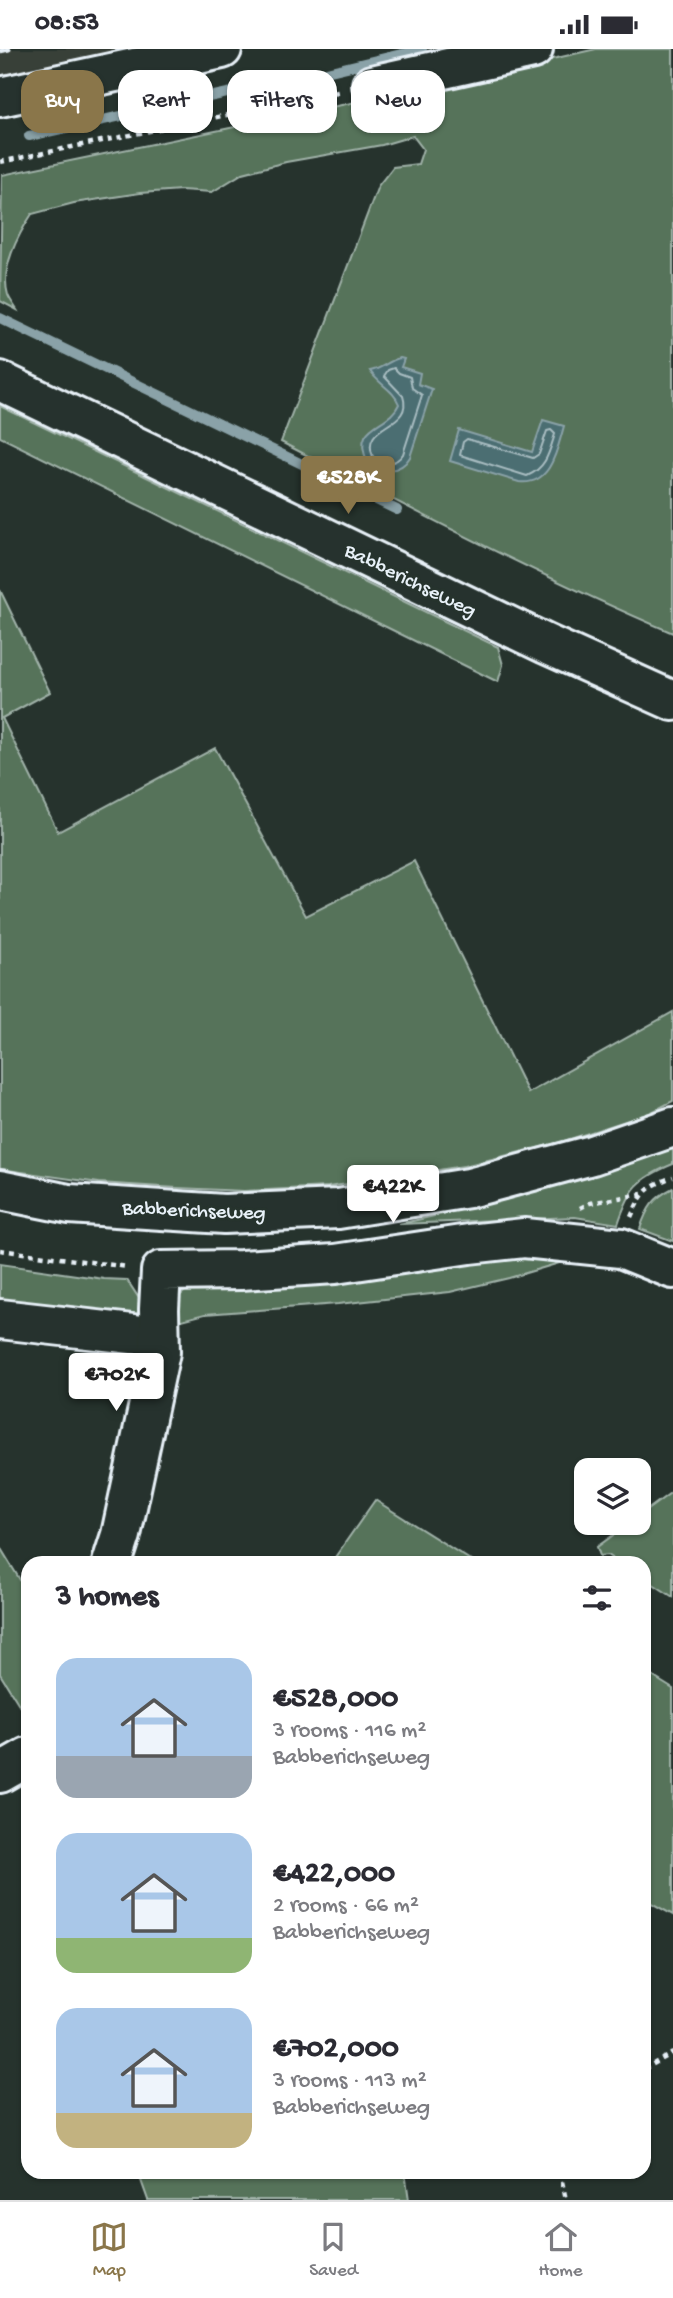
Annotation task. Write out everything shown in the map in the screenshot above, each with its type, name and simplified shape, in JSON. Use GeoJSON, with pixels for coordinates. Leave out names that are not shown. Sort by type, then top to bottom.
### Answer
{"type":"FeatureCollection","features":[{"type":"Feature","properties":{"kind":"street"},"geometry":{"type":"LineString","coordinates":[[0,97],[222,49]]}},
{"type":"Feature","properties":{"kind":"street"},"geometry":{"type":"LineString","coordinates":[[439,70],[533,49]]}},
{"type":"Feature","properties":{"kind":"street","name":"Babberichseweg"},"geometry":{"type":"LineString","coordinates":[[0,381],[546,644],[673,701]]}},
{"type":"Feature","properties":{"kind":"street","name":"Babberichseweg"},"geometry":{"type":"LineString","coordinates":[[0,1190],[69,1204],[224,1214],[338,1209],[469,1188],[593,1155],[673,1127]]}},
{"type":"Feature","properties":{"kind":"street"},"geometry":{"type":"LineString","coordinates":[[114,1556],[160,1352],[161,1271],[241,1270],[335,1264],[524,1238],[621,1248],[673,1269]]}},
{"type":"Feature","properties":{"kind":"street"},"geometry":{"type":"LineString","coordinates":[[0,1319],[159,1337]]}},
{"type":"Feature","properties":{"kind":"street"},"geometry":{"type":"LineString","coordinates":[[0,1773],[21,1761]]}},
{"type":"Feature","properties":{"kind":"path"},"geometry":{"type":"LineString","coordinates":[[0,162],[351,89]]}},
{"type":"Feature","properties":{"kind":"path"},"geometry":{"type":"LineString","coordinates":[[621,1248],[631,1216],[642,1194],[659,1182],[673,1177]]}},
{"type":"Feature","properties":{"kind":"path"},"geometry":{"type":"LineString","coordinates":[[0,1250],[161,1271]]}},
{"type":"Feature","properties":{"kind":"path"},"geometry":{"type":"LineString","coordinates":[[651,2065],[673,2053]]}},
{"type":"Feature","properties":{"kind":"path"},"geometry":{"type":"LineString","coordinates":[[562,2179],[566,2200]]}},
{"type":"Feature","properties":{"kind":"shaded area"},"geometry":{"type":"Polygon","coordinates":[[[0,49],[125,49],[34,70],[21,70],[21,73],[0,78],[0,49]]]}},
{"type":"Feature","properties":{"kind":"green space"},"geometry":{"type":"Polygon","coordinates":[[[596,49],[673,49],[673,633],[524,565],[281,442],[378,186],[393,167],[418,164],[423,149],[413,136],[382,145],[286,162],[243,173],[212,192],[181,190],[140,193],[74,203],[32,214],[16,242],[6,274],[8,295],[17,310],[0,301],[2,175],[227,129],[227,133],[337,133],[337,106],[351,103],[351,133],[445,133],[445,84],[596,49]]]}},
{"type":"Feature","properties":{"kind":"green space"},"geometry":{"type":"Polygon","coordinates":[[[0,406],[498,647],[503,665],[498,682],[0,437],[0,406]]]}},
{"type":"Feature","properties":{"kind":"green space"},"geometry":{"type":"Polygon","coordinates":[[[0,590],[50,692],[2,718],[58,832],[215,748],[306,916],[414,861],[528,1093],[673,1012],[673,1101],[650,1113],[561,1142],[464,1166],[328,1187],[244,1191],[177,1188],[99,1183],[0,1169],[0,590]]]}},
{"type":"Feature","properties":{"kind":"green space"},"geometry":{"type":"Polygon","coordinates":[[[673,1145],[673,1164],[636,1186],[618,1224],[575,1217],[399,1224],[537,1189],[673,1145]]]}},
{"type":"Feature","properties":{"kind":"green space"},"geometry":{"type":"Polygon","coordinates":[[[673,1188],[673,1241],[640,1229],[652,1204],[673,1188]]]}},
{"type":"Feature","properties":{"kind":"green space"},"geometry":{"type":"Polygon","coordinates":[[[586,1255],[450,1292],[205,1314],[166,1324],[174,1301],[194,1283],[442,1260],[586,1255]]]}},
{"type":"Feature","properties":{"kind":"green space"},"geometry":{"type":"Polygon","coordinates":[[[0,1264],[127,1280],[142,1303],[145,1319],[0,1303],[0,1264]]]}},
{"type":"Feature","properties":{"kind":"green space"},"geometry":{"type":"Polygon","coordinates":[[[673,1491],[673,1597],[651,1583],[651,1556],[600,1556],[597,1547],[614,1535],[651,1535],[651,1507],[673,1491]]]}},
{"type":"Feature","properties":{"kind":"green space"},"geometry":{"type":"Polygon","coordinates":[[[375,1500],[464,1556],[336,1556],[375,1500]]]}},
{"type":"Feature","properties":{"kind":"green space"},"geometry":{"type":"Polygon","coordinates":[[[0,1547],[21,1582],[21,1708],[0,1674],[0,1547]]]}},
{"type":"Feature","properties":{"kind":"green space"},"geometry":{"type":"Polygon","coordinates":[[[651,1675],[673,1689],[673,1915],[651,1903],[651,1675]]]}},
{"type":"Feature","properties":{"kind":"green space"},"geometry":{"type":"Polygon","coordinates":[[[140,2179],[406,2179],[409,2200],[148,2200],[140,2179]]]}},
{"type":"Feature","properties":{"kind":"water"},"geometry":{"type":"Polygon","coordinates":[[[400,358],[404,359],[401,367],[420,373],[418,384],[432,389],[410,457],[396,469],[384,469],[367,461],[363,449],[364,439],[373,427],[394,412],[399,404],[370,371],[400,358]]]}},
{"type":"Feature","properties":{"kind":"water"},"geometry":{"type":"Polygon","coordinates":[[[543,420],[564,426],[551,465],[539,478],[530,482],[519,482],[450,461],[459,430],[532,452],[543,420]]]}},
{"type":"Feature","properties":{"kind":"waterway"},"geometry":{"type":"LineString","coordinates":[[335,70],[422,49]]}},
{"type":"Feature","properties":{"kind":"waterway"},"geometry":{"type":"LineString","coordinates":[[29,136],[227,93]]}},
{"type":"Feature","properties":{"kind":"waterway"},"geometry":{"type":"LineString","coordinates":[[0,318],[397,510]]}},
{"type":"Feature","properties":{"kind":"railway"},"geometry":{"type":"LineString","coordinates":[[0,51],[9,49]]}}]}
